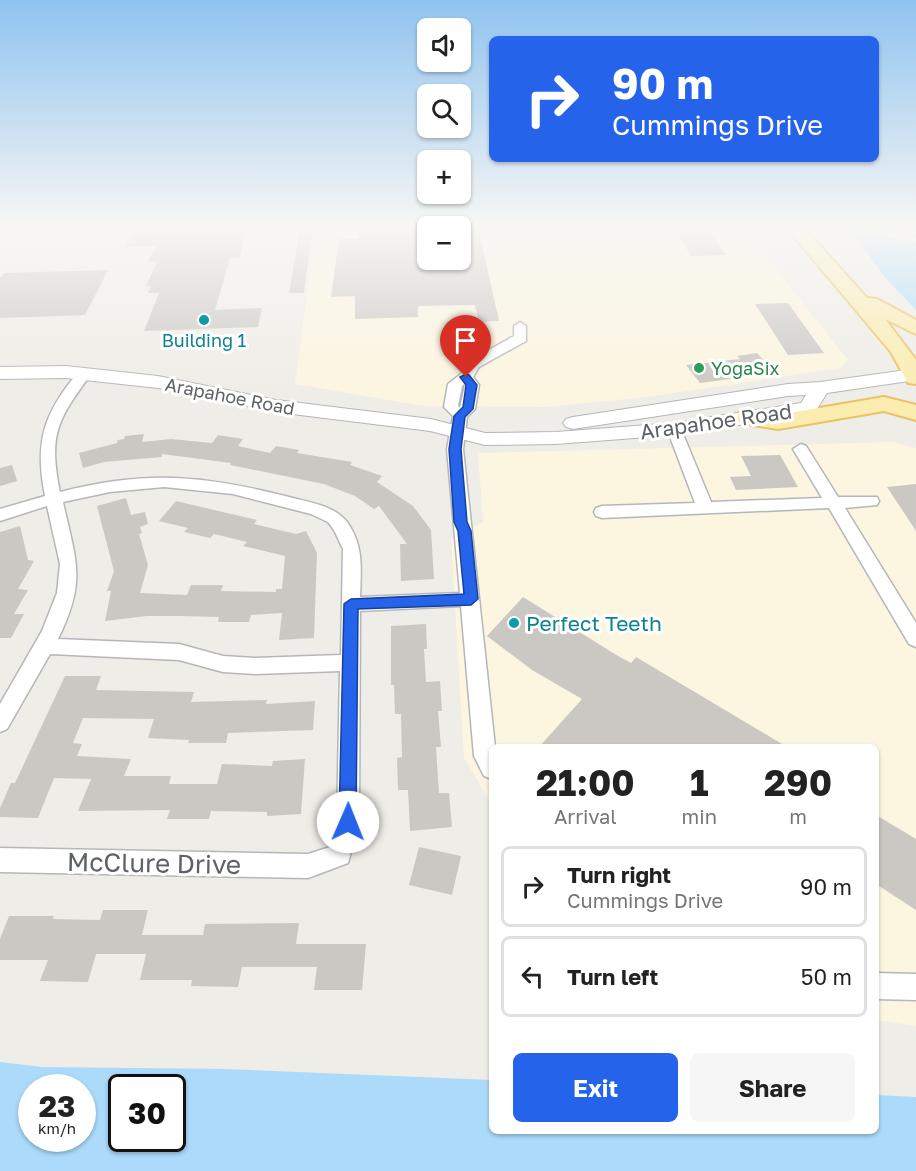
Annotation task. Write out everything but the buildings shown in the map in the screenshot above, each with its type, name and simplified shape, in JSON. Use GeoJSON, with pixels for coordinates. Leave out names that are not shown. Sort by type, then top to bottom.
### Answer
{"type":"FeatureCollection","features":[{"type":"Feature","properties":{"kind":"main road"},"geometry":{"type":"LineString","coordinates":[[843,282],[900,350],[915,376]]}},
{"type":"Feature","properties":{"kind":"main road"},"geometry":{"type":"LineString","coordinates":[[850,290],[893,317],[916,328]]}},
{"type":"Feature","properties":{"kind":"main road","name":"Arapahoe Road"},"geometry":{"type":"LineString","coordinates":[[0,373],[84,374],[170,384],[293,408],[431,425],[459,424],[484,427],[572,424],[788,390],[819,390],[880,378],[915,376]]}},
{"type":"Feature","properties":{"kind":"main road","name":"Arapahoe Road"},"geometry":{"type":"LineString","coordinates":[[459,424],[485,439],[674,429],[808,408],[819,390]]}},
{"type":"Feature","properties":{"kind":"main road"},"geometry":{"type":"LineString","coordinates":[[747,418],[778,422],[884,404],[899,406],[916,413]]}},
{"type":"Feature","properties":{"kind":"street"},"geometry":{"type":"LineString","coordinates":[[489,763],[485,756],[455,449],[459,424],[468,409],[472,385],[466,377],[474,364],[521,338],[520,326]]}},
{"type":"Feature","properties":{"kind":"street"},"geometry":{"type":"LineString","coordinates":[[0,723],[57,621],[69,574],[54,499],[46,439],[58,406],[84,374]]}},
{"type":"Feature","properties":{"kind":"street"},"geometry":{"type":"LineString","coordinates":[[674,429],[705,508]]}},
{"type":"Feature","properties":{"kind":"street"},"geometry":{"type":"LineString","coordinates":[[801,449],[916,639]]}},
{"type":"Feature","properties":{"kind":"street"},"geometry":{"type":"LineString","coordinates":[[0,515],[96,488],[147,482],[194,483],[246,490],[325,511],[345,530],[352,549],[350,663],[255,666],[223,664],[179,652],[44,646]]}},
{"type":"Feature","properties":{"kind":"street"},"geometry":{"type":"LineString","coordinates":[[602,512],[871,501]]}},
{"type":"Feature","properties":{"kind":"street"},"geometry":{"type":"LineString","coordinates":[[351,604],[471,599]]}},
{"type":"Feature","properties":{"kind":"street","name":"McClure Drive"},"geometry":{"type":"LineString","coordinates":[[0,860],[308,866],[340,855],[348,822],[350,663]]}},
{"type":"Feature","properties":{"kind":"street"},"geometry":{"type":"LineString","coordinates":[[879,986],[916,987]]}},
{"type":"Feature","properties":{"kind":"shaded area"},"geometry":{"type":"Polygon","coordinates":[[[309,282],[786,282],[848,360],[840,368],[648,397],[546,407],[424,406],[295,384],[309,282]]]}},
{"type":"Feature","properties":{"kind":"shaded area"},"geometry":{"type":"Polygon","coordinates":[[[893,442],[916,448],[916,1026],[879,1020],[879,744],[489,744],[489,800],[464,758],[451,539],[483,522],[478,453],[893,442]]]}},
{"type":"Feature","properties":{"kind":"water"},"geometry":{"type":"Polygon","coordinates":[[[889,282],[916,282],[916,310],[889,282]]]}},
{"type":"Feature","properties":{"kind":"water"},"geometry":{"type":"Polygon","coordinates":[[[0,1062],[43,1067],[225,1069],[489,1080],[489,1134],[879,1134],[879,1095],[916,1097],[916,1171],[0,1171],[0,1062]]]}},
{"type":"Feature","properties":{"kind":"place","name":"Building 1"},"geometry":{"type":"Point","coordinates":[204,320]}},
{"type":"Feature","properties":{"kind":"place","name":"YogaSix"},"geometry":{"type":"Point","coordinates":[699,368]}},
{"type":"Feature","properties":{"kind":"place","name":"Perfect Teeth"},"geometry":{"type":"Point","coordinates":[514,623]}},
{"type":"Feature","properties":{"kind":"route"},"geometry":{"type":"LineString","coordinates":[[348,822],[351,604],[471,599],[455,449],[460,416],[468,409],[472,385],[466,377]]}}]}
